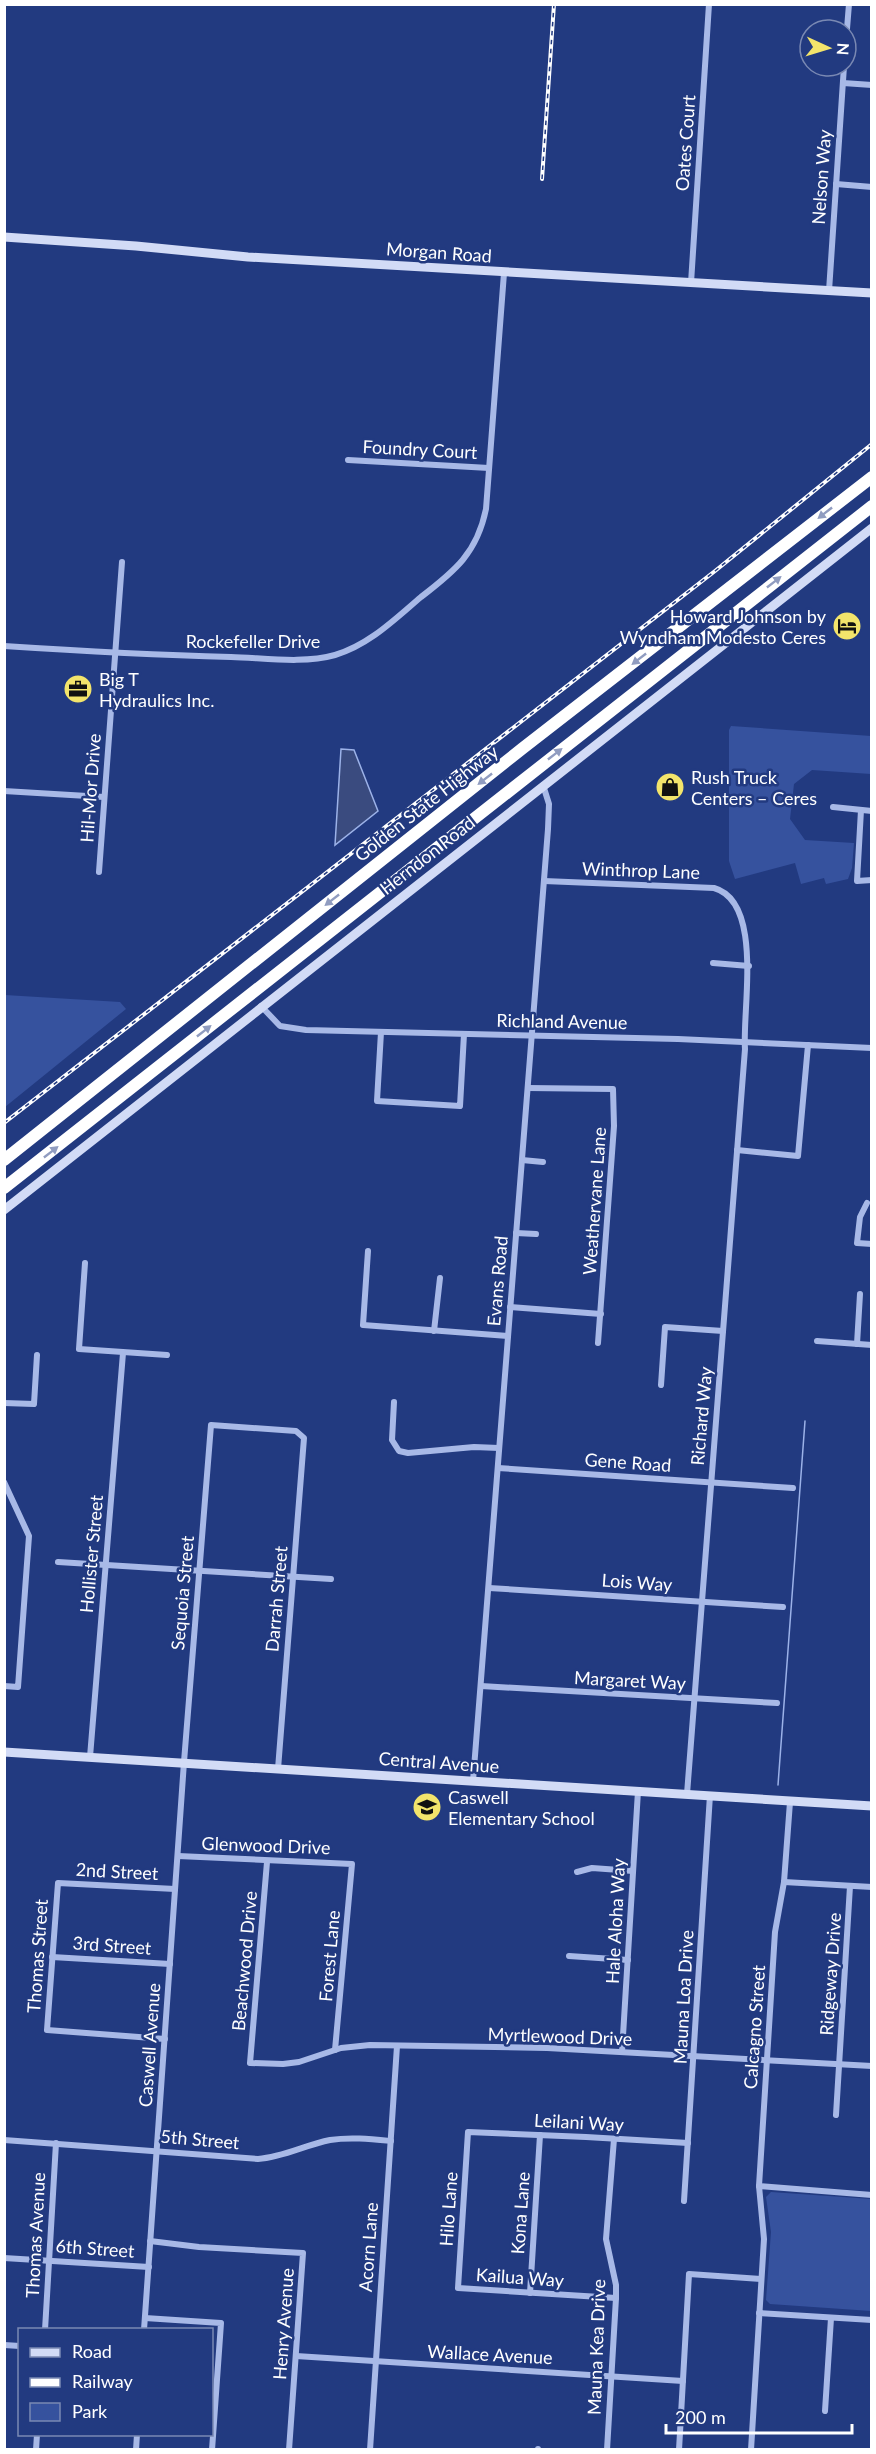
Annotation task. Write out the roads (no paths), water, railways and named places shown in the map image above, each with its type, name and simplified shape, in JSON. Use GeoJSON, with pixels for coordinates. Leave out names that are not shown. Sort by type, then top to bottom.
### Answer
{"type":"FeatureCollection","features":[{"type":"Feature","properties":{"kind":"highway","name":"Golden State Highway"},"geometry":{"type":"LineString","coordinates":[[4,1160],[505,763],[872,477]]}},
{"type":"Feature","properties":{"kind":"highway"},"geometry":{"type":"LineString","coordinates":[[4,1188],[872,506]]}},
{"type":"Feature","properties":{"kind":"street","name":"Oates Court"},"geometry":{"type":"LineString","coordinates":[[691,283],[709,4]]}},
{"type":"Feature","properties":{"kind":"street","name":"Nelson Way"},"geometry":{"type":"LineString","coordinates":[[829,291],[843,78]]}},
{"type":"Feature","properties":{"kind":"street"},"geometry":{"type":"LineString","coordinates":[[843,83],[872,84]]}},
{"type":"Feature","properties":{"kind":"street"},"geometry":{"type":"LineString","coordinates":[[836,184],[872,187]]}},
{"type":"Feature","properties":{"kind":"street","name":"Morgan Road"},"geometry":{"type":"LineString","coordinates":[[4,237],[136,246],[248,257],[872,293]]}},
{"type":"Feature","properties":{"kind":"street","name":"Rockefeller Drive"},"geometry":{"type":"LineString","coordinates":[[4,646],[115,653],[301,659],[324,657],[352,648],[378,632],[449,576],[476,542],[483,521],[489,468],[504,273]]}},
{"type":"Feature","properties":{"kind":"street","name":"Foundry Court"},"geometry":{"type":"LineString","coordinates":[[348,460],[489,468]]}},
{"type":"Feature","properties":{"kind":"street","name":"Herndon Road"},"geometry":{"type":"LineString","coordinates":[[4,1210],[872,528]]}},
{"type":"Feature","properties":{"kind":"street","name":"Hil-Mor Drive"},"geometry":{"type":"LineString","coordinates":[[99,872],[122,562]]}},
{"type":"Feature","properties":{"kind":"street","name":"Evans Road"},"geometry":{"type":"LineString","coordinates":[[473,1781],[544,881],[549,804],[543,785]]}},
{"type":"Feature","properties":{"kind":"street"},"geometry":{"type":"LineString","coordinates":[[4,791],[104,797]]}},
{"type":"Feature","properties":{"kind":"street"},"geometry":{"type":"LineString","coordinates":[[832,807],[872,811]]}},
{"type":"Feature","properties":{"kind":"street"},"geometry":{"type":"LineString","coordinates":[[861,810],[857,881],[872,880]]}},
{"type":"Feature","properties":{"kind":"street","name":"Winthrop Lane"},"geometry":{"type":"LineString","coordinates":[[544,881],[714,888],[729,896],[738,910],[748,966],[744,1041]]}},
{"type":"Feature","properties":{"kind":"street"},"geometry":{"type":"LineString","coordinates":[[713,963],[748,966]]}},
{"type":"Feature","properties":{"kind":"street","name":"Richland Avenue"},"geometry":{"type":"LineString","coordinates":[[261,1006],[276,1022],[289,1028],[744,1041],[872,1048]]}},
{"type":"Feature","properties":{"kind":"street"},"geometry":{"type":"LineString","coordinates":[[381,1032],[377,1101],[460,1106],[464,1034]]}},
{"type":"Feature","properties":{"kind":"street","name":"Richard Way"},"geometry":{"type":"LineString","coordinates":[[687,1794],[744,1041]]}},
{"type":"Feature","properties":{"kind":"street"},"geometry":{"type":"LineString","coordinates":[[737,1150],[798,1156],[808,1045]]}},
{"type":"Feature","properties":{"kind":"street","name":"Weathervane Lane"},"geometry":{"type":"LineString","coordinates":[[528,1088],[613,1089],[614,1126],[602,1314],[598,1343]]}},
{"type":"Feature","properties":{"kind":"street"},"geometry":{"type":"LineString","coordinates":[[522,1160],[543,1162]]}},
{"type":"Feature","properties":{"kind":"street"},"geometry":{"type":"LineString","coordinates":[[867,1203],[860,1217],[857,1243],[872,1244]]}},
{"type":"Feature","properties":{"kind":"street"},"geometry":{"type":"LineString","coordinates":[[516,1233],[536,1234]]}},
{"type":"Feature","properties":{"kind":"street"},"geometry":{"type":"LineString","coordinates":[[368,1251],[363,1325],[508,1336]]}},
{"type":"Feature","properties":{"kind":"street"},"geometry":{"type":"LineString","coordinates":[[85,1263],[79,1349],[167,1355]]}},
{"type":"Feature","properties":{"kind":"street"},"geometry":{"type":"LineString","coordinates":[[434,1331],[440,1278]]}},
{"type":"Feature","properties":{"kind":"street"},"geometry":{"type":"LineString","coordinates":[[857,1344],[860,1293]]}},
{"type":"Feature","properties":{"kind":"street"},"geometry":{"type":"LineString","coordinates":[[510,1307],[602,1314]]}},
{"type":"Feature","properties":{"kind":"street"},"geometry":{"type":"LineString","coordinates":[[661,1385],[665,1328],[723,1331]]}},
{"type":"Feature","properties":{"kind":"street"},"geometry":{"type":"LineString","coordinates":[[817,1341],[872,1345]]}},
{"type":"Feature","properties":{"kind":"street","name":"Hollister Street"},"geometry":{"type":"LineString","coordinates":[[90,1757],[123,1353]]}},
{"type":"Feature","properties":{"kind":"street"},"geometry":{"type":"LineString","coordinates":[[4,1403],[34,1404],[37,1355]]}},
{"type":"Feature","properties":{"kind":"street"},"geometry":{"type":"LineString","coordinates":[[394,1402],[392,1440],[397,1449],[402,1452],[474,1447],[499,1449]]}},
{"type":"Feature","properties":{"kind":"street","name":"Sequoia Street"},"geometry":{"type":"LineString","coordinates":[[184,1762],[211,1425],[301,1433]]}},
{"type":"Feature","properties":{"kind":"street","name":"Darrah Street"},"geometry":{"type":"LineString","coordinates":[[278,1769],[303,1460],[304,1438],[301,1433]]}},
{"type":"Feature","properties":{"kind":"street","name":"Gene Road"},"geometry":{"type":"LineString","coordinates":[[498,1468],[793,1488]]}},
{"type":"Feature","properties":{"kind":"street"},"geometry":{"type":"LineString","coordinates":[[4,1482],[30,1536],[18,1687],[4,1686]]}},
{"type":"Feature","properties":{"kind":"street"},"geometry":{"type":"LineString","coordinates":[[58,1562],[331,1579]]}},
{"type":"Feature","properties":{"kind":"street","name":"Lois Way"},"geometry":{"type":"LineString","coordinates":[[489,1588],[783,1607]]}},
{"type":"Feature","properties":{"kind":"street","name":"Margaret Way"},"geometry":{"type":"LineString","coordinates":[[481,1686],[777,1703]]}},
{"type":"Feature","properties":{"kind":"street","name":"Central Avenue"},"geometry":{"type":"LineString","coordinates":[[4,1752],[872,1806]]}},
{"type":"Feature","properties":{"kind":"street","name":"Caswell Avenue"},"geometry":{"type":"LineString","coordinates":[[144,2328],[184,1762]]}},
{"type":"Feature","properties":{"kind":"street","name":"Hale Aloha Way"},"geometry":{"type":"LineString","coordinates":[[622,2052],[638,1791]]}},
{"type":"Feature","properties":{"kind":"street","name":"Mauna Loa Drive"},"geometry":{"type":"LineString","coordinates":[[684,2201],[710,1795]]}},
{"type":"Feature","properties":{"kind":"street","name":"Calcagno Street"},"geometry":{"type":"LineString","coordinates":[[759,2313],[764,2226],[759,2186],[775,1932],[784,1882],[790,1802]]}},
{"type":"Feature","properties":{"kind":"street","name":"Glenwood Drive"},"geometry":{"type":"LineString","coordinates":[[178,1856],[267,1862],[308,1861],[352,1864]]}},
{"type":"Feature","properties":{"kind":"street","name":"Beachwood Drive"},"geometry":{"type":"LineString","coordinates":[[250,2063],[267,1862]]}},
{"type":"Feature","properties":{"kind":"street","name":"Forest Lane"},"geometry":{"type":"LineString","coordinates":[[335,2050],[352,1864]]}},
{"type":"Feature","properties":{"kind":"street"},"geometry":{"type":"LineString","coordinates":[[577,1872],[592,1868],[633,1870]]}},
{"type":"Feature","properties":{"kind":"street"},"geometry":{"type":"LineString","coordinates":[[784,1882],[872,1887]]}},
{"type":"Feature","properties":{"kind":"street","name":"2nd Street"},"geometry":{"type":"LineString","coordinates":[[58,1883],[175,1889]]}},
{"type":"Feature","properties":{"kind":"street","name":"Thomas Street"},"geometry":{"type":"LineString","coordinates":[[58,1883],[47,2030],[165,2039]]}},
{"type":"Feature","properties":{"kind":"street","name":"Ridgeway Drive"},"geometry":{"type":"LineString","coordinates":[[836,2115],[850,1886]]}},
{"type":"Feature","properties":{"kind":"street"},"geometry":{"type":"LineString","coordinates":[[569,1956],[627,1960]]}},
{"type":"Feature","properties":{"kind":"street","name":"3rd Street"},"geometry":{"type":"LineString","coordinates":[[52,1957],[170,1964]]}},
{"type":"Feature","properties":{"kind":"street","name":"Myrtlewood Drive"},"geometry":{"type":"LineString","coordinates":[[250,2063],[283,2064],[362,2045],[547,2048],[872,2066]]}},
{"type":"Feature","properties":{"kind":"street","name":"Acorn Lane"},"geometry":{"type":"LineString","coordinates":[[370,2450],[397,2046]]}},
{"type":"Feature","properties":{"kind":"street","name":"Leilani Way"},"geometry":{"type":"LineString","coordinates":[[468,2133],[540,2134],[688,2143]]}},
{"type":"Feature","properties":{"kind":"street","name":"Hilo Lane"},"geometry":{"type":"LineString","coordinates":[[458,2288],[468,2133]]}},
{"type":"Feature","properties":{"kind":"street","name":"Kona Lane"},"geometry":{"type":"LineString","coordinates":[[530,2293],[540,2134]]}},
{"type":"Feature","properties":{"kind":"street","name":"5th Street"},"geometry":{"type":"LineString","coordinates":[[4,2140],[258,2159],[283,2156],[316,2144],[344,2138],[391,2140]]}},
{"type":"Feature","properties":{"kind":"street","name":"Mauna Kea Drive"},"geometry":{"type":"LineString","coordinates":[[607,2450],[616,2285],[606,2239],[614,2139]]}},
{"type":"Feature","properties":{"kind":"street","name":"Thomas Avenue"},"geometry":{"type":"LineString","coordinates":[[45,2328],[56,2143]]}},
{"type":"Feature","properties":{"kind":"street"},"geometry":{"type":"LineString","coordinates":[[759,2186],[872,2195]]}},
{"type":"Feature","properties":{"kind":"street","name":"Henry Avenue"},"geometry":{"type":"LineString","coordinates":[[150,2241],[199,2247],[303,2253],[289,2450]]}},
{"type":"Feature","properties":{"kind":"street","name":"6th Street"},"geometry":{"type":"LineString","coordinates":[[4,2258],[148,2267]]}},
{"type":"Feature","properties":{"kind":"street"},"geometry":{"type":"LineString","coordinates":[[679,2450],[689,2274],[761,2279]]}},
{"type":"Feature","properties":{"kind":"street","name":"Kailua Way"},"geometry":{"type":"LineString","coordinates":[[458,2288],[616,2298]]}},
{"type":"Feature","properties":{"kind":"street"},"geometry":{"type":"LineString","coordinates":[[751,2450],[759,2313],[872,2320]]}},
{"type":"Feature","properties":{"kind":"street"},"geometry":{"type":"LineString","coordinates":[[145,2318],[221,2323],[213,2436]]}},
{"type":"Feature","properties":{"kind":"street"},"geometry":{"type":"LineString","coordinates":[[825,2411],[831,2318]]}},
{"type":"Feature","properties":{"kind":"street","name":"Wallace Avenue"},"geometry":{"type":"LineString","coordinates":[[296,2356],[683,2381]]}},
{"type":"Feature","properties":{"kind":"waterway"},"geometry":{"type":"LineString","coordinates":[[778,1785],[805,1421]]}},
{"type":"Feature","properties":{"kind":"railway"},"geometry":{"type":"LineString","coordinates":[[542,179],[554,4]]}},
{"type":"Feature","properties":{"kind":"railway"},"geometry":{"type":"LineString","coordinates":[[4,1123],[715,571],[872,444]]}},
{"type":"Feature","properties":{"kind":"place","name":"Howard Johnson by Wyndham Modesto Ceres"},"geometry":{"type":"Point","coordinates":[847,626]}},
{"type":"Feature","properties":{"kind":"place","name":"Big T Hydraulics Inc."},"geometry":{"type":"Point","coordinates":[78,689]}},
{"type":"Feature","properties":{"kind":"place","name":"Rush Truck Centers – Ceres"},"geometry":{"type":"Point","coordinates":[670,787]}},
{"type":"Feature","properties":{"kind":"place","name":"Caswell Elementary School"},"geometry":{"type":"Point","coordinates":[427,1807]}}]}
